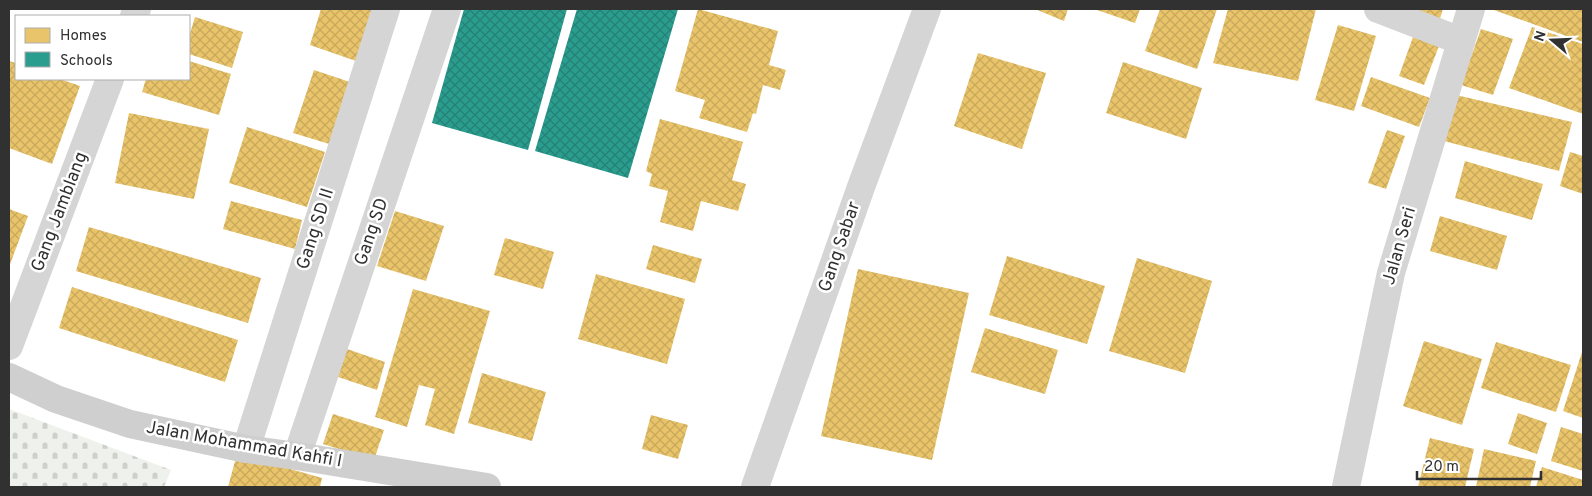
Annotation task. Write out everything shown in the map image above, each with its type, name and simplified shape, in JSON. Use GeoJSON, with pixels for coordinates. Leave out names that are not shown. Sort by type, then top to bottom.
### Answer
{"type":"FeatureCollection","features":[{"type":"Feature","properties":{"kind":"main road","name":"Jalan Mohammad Kahfi I"},"geometry":{"type":"LineString","coordinates":[[9,377],[56,399],[130,424],[246,449],[486,487]]}},
{"type":"Feature","properties":{"kind":"street","name":"Gang SD II"},"geometry":{"type":"LineString","coordinates":[[246,449],[386,9]]}},
{"type":"Feature","properties":{"kind":"street","name":"Gang SD"},"geometry":{"type":"LineString","coordinates":[[297,456],[447,9]]}},
{"type":"Feature","properties":{"kind":"street","name":"Gang Sabar"},"geometry":{"type":"LineString","coordinates":[[756,487],[858,196],[927,9]]}},
{"type":"Feature","properties":{"kind":"street"},"geometry":{"type":"LineString","coordinates":[[1378,9],[1461,41]]}},
{"type":"Feature","properties":{"kind":"street","name":"Jalan Seri"},"geometry":{"type":"LineString","coordinates":[[1346,487],[1391,273],[1471,9]]}},
{"type":"Feature","properties":{"kind":"street","name":"Gang Jamblang"},"geometry":{"type":"LineString","coordinates":[[9,346],[110,80]]}},
{"type":"Feature","properties":{"kind":"green space"},"geometry":{"type":"Polygon","coordinates":[[[9,409],[171,470],[164,487],[9,487],[9,409]]]}},
{"type":"Feature","properties":{"kind":"building: Homes"},"geometry":{"type":"Polygon","coordinates":[[[321,9],[373,9],[356,61],[310,45],[321,9]]]}},
{"type":"Feature","properties":{"kind":"building: Homes"},"geometry":{"type":"Polygon","coordinates":[[[698,9],[778,31],[769,65],[786,70],[780,90],[763,85],[756,114],[753,113],[747,132],[699,118],[705,100],[675,91],[698,9]]]}},
{"type":"Feature","properties":{"kind":"building: Homes"},"geometry":{"type":"Polygon","coordinates":[[[1035,9],[1068,9],[1064,21],[1035,9]]]}},
{"type":"Feature","properties":{"kind":"building: Homes"},"geometry":{"type":"Polygon","coordinates":[[[1094,9],[1140,9],[1135,23],[1094,9]]]}},
{"type":"Feature","properties":{"kind":"building: Homes"},"geometry":{"type":"Polygon","coordinates":[[[1160,9],[1217,9],[1197,69],[1145,51],[1160,9]]]}},
{"type":"Feature","properties":{"kind":"building: Homes"},"geometry":{"type":"Polygon","coordinates":[[[1228,9],[1316,9],[1298,81],[1213,63],[1228,9]]]}},
{"type":"Feature","properties":{"kind":"building: Homes"},"geometry":{"type":"Polygon","coordinates":[[[1402,9],[1443,9],[1438,25],[1402,9]]]}},
{"type":"Feature","properties":{"kind":"building: Homes"},"geometry":{"type":"Polygon","coordinates":[[[1491,9],[1583,9],[1583,42],[1491,9]]]}},
{"type":"Feature","properties":{"kind":"building: Homes"},"geometry":{"type":"Polygon","coordinates":[[[195,17],[243,32],[232,68],[190,54],[190,34],[195,17]]]}},
{"type":"Feature","properties":{"kind":"building: Homes"},"geometry":{"type":"Polygon","coordinates":[[[1338,25],[1376,36],[1354,111],[1315,100],[1338,25]]]}},
{"type":"Feature","properties":{"kind":"building: Homes"},"geometry":{"type":"Polygon","coordinates":[[[1532,27],[1583,44],[1583,114],[1509,88],[1532,27]]]}},
{"type":"Feature","properties":{"kind":"building: Homes"},"geometry":{"type":"Polygon","coordinates":[[[1481,29],[1513,39],[1493,95],[1461,85],[1481,29]]]}},
{"type":"Feature","properties":{"kind":"building: Homes"},"geometry":{"type":"Polygon","coordinates":[[[1413,37],[1439,46],[1424,85],[1399,76],[1413,37]]]}},
{"type":"Feature","properties":{"kind":"building: Homes"},"geometry":{"type":"Polygon","coordinates":[[[978,53],[1046,73],[1022,149],[954,126],[978,53]]]}},
{"type":"Feature","properties":{"kind":"building: Homes"},"geometry":{"type":"Polygon","coordinates":[[[9,61],[15,63],[15,80],[63,80],[80,86],[52,164],[9,148],[9,61]]]}},
{"type":"Feature","properties":{"kind":"building: Homes"},"geometry":{"type":"Polygon","coordinates":[[[190,61],[231,74],[219,115],[142,92],[146,80],[190,80],[190,61]]]}},
{"type":"Feature","properties":{"kind":"building: Homes"},"geometry":{"type":"Polygon","coordinates":[[[1123,62],[1202,88],[1186,139],[1106,113],[1123,62]]]}},
{"type":"Feature","properties":{"kind":"building: Homes"},"geometry":{"type":"Polygon","coordinates":[[[314,70],[356,84],[336,146],[293,133],[314,70]]]}},
{"type":"Feature","properties":{"kind":"building: Homes"},"geometry":{"type":"Polygon","coordinates":[[[1371,77],[1430,98],[1419,127],[1361,106],[1371,77]]]}},
{"type":"Feature","properties":{"kind":"building: Homes"},"geometry":{"type":"Polygon","coordinates":[[[1456,95],[1572,122],[1559,171],[1444,141],[1456,95]]]}},
{"type":"Feature","properties":{"kind":"building: Homes"},"geometry":{"type":"Polygon","coordinates":[[[129,113],[209,129],[194,199],[115,183],[129,113]]]}},
{"type":"Feature","properties":{"kind":"building: Homes"},"geometry":{"type":"Polygon","coordinates":[[[660,119],[743,142],[732,180],[746,184],[738,211],[701,201],[693,231],[660,222],[668,191],[649,186],[652,174],[646,171],[660,119]]]}},
{"type":"Feature","properties":{"kind":"building: Homes"},"geometry":{"type":"Polygon","coordinates":[[[247,127],[325,152],[307,207],[229,183],[247,127]]]}},
{"type":"Feature","properties":{"kind":"building: Homes"},"geometry":{"type":"Polygon","coordinates":[[[1387,130],[1405,136],[1386,189],[1368,183],[1387,130]]]}},
{"type":"Feature","properties":{"kind":"building: Homes"},"geometry":{"type":"Polygon","coordinates":[[[1570,152],[1583,156],[1583,194],[1560,186],[1570,152]]]}},
{"type":"Feature","properties":{"kind":"building: Homes"},"geometry":{"type":"Polygon","coordinates":[[[1465,161],[1543,184],[1532,220],[1455,198],[1465,161]]]}},
{"type":"Feature","properties":{"kind":"building: Homes"},"geometry":{"type":"Polygon","coordinates":[[[231,201],[302,220],[295,249],[223,229],[231,201]]]}},
{"type":"Feature","properties":{"kind":"building: Homes"},"geometry":{"type":"Polygon","coordinates":[[[9,209],[28,216],[9,267],[9,209]]]}},
{"type":"Feature","properties":{"kind":"building: Homes"},"geometry":{"type":"Polygon","coordinates":[[[395,211],[444,226],[426,281],[377,266],[395,211]]]}},
{"type":"Feature","properties":{"kind":"building: Homes"},"geometry":{"type":"Polygon","coordinates":[[[1440,216],[1507,236],[1497,270],[1430,251],[1440,216]]]}},
{"type":"Feature","properties":{"kind":"building: Homes"},"geometry":{"type":"Polygon","coordinates":[[[89,227],[261,278],[248,323],[76,271],[89,227]]]}},
{"type":"Feature","properties":{"kind":"building: Homes"},"geometry":{"type":"Polygon","coordinates":[[[505,238],[554,252],[543,289],[494,275],[505,238]]]}},
{"type":"Feature","properties":{"kind":"building: Homes"},"geometry":{"type":"Polygon","coordinates":[[[653,245],[702,259],[695,283],[646,269],[653,245]]]}},
{"type":"Feature","properties":{"kind":"building: Homes"},"geometry":{"type":"Polygon","coordinates":[[[1007,256],[1105,286],[1087,344],[989,315],[1007,256]]]}},
{"type":"Feature","properties":{"kind":"building: Homes"},"geometry":{"type":"Polygon","coordinates":[[[1137,258],[1212,281],[1185,373],[1109,351],[1137,258]]]}},
{"type":"Feature","properties":{"kind":"building: Homes"},"geometry":{"type":"Polygon","coordinates":[[[858,269],[969,293],[932,460],[821,436],[858,269]]]}},
{"type":"Feature","properties":{"kind":"building: Homes"},"geometry":{"type":"Polygon","coordinates":[[[596,274],[685,299],[667,364],[578,339],[596,274]]]}},
{"type":"Feature","properties":{"kind":"building: Homes"},"geometry":{"type":"Polygon","coordinates":[[[72,287],[238,340],[225,382],[59,328],[72,287]]]}},
{"type":"Feature","properties":{"kind":"building: Homes"},"geometry":{"type":"Polygon","coordinates":[[[413,289],[490,311],[454,434],[425,425],[435,389],[419,385],[407,427],[375,417],[413,289]]]}},
{"type":"Feature","properties":{"kind":"building: Homes"},"geometry":{"type":"Polygon","coordinates":[[[985,328],[1058,350],[1045,394],[971,372],[985,328]]]}},
{"type":"Feature","properties":{"kind":"building: Homes"},"geometry":{"type":"Polygon","coordinates":[[[1424,341],[1482,359],[1462,425],[1403,406],[1424,341]]]}},
{"type":"Feature","properties":{"kind":"building: Homes"},"geometry":{"type":"Polygon","coordinates":[[[1496,342],[1571,365],[1556,412],[1481,388],[1496,342]]]}},
{"type":"Feature","properties":{"kind":"building: Homes"},"geometry":{"type":"Polygon","coordinates":[[[344,348],[385,362],[377,390],[335,376],[344,348]]]}},
{"type":"Feature","properties":{"kind":"building: Homes"},"geometry":{"type":"Polygon","coordinates":[[[1583,349],[1583,418],[1563,411],[1583,349]]]}},
{"type":"Feature","properties":{"kind":"building: Homes"},"geometry":{"type":"Polygon","coordinates":[[[482,373],[546,392],[532,441],[468,423],[482,373]]]}},
{"type":"Feature","properties":{"kind":"building: Homes"},"geometry":{"type":"Polygon","coordinates":[[[1518,413],[1547,423],[1537,454],[1508,444],[1518,413]]]}},
{"type":"Feature","properties":{"kind":"building: Homes"},"geometry":{"type":"Polygon","coordinates":[[[333,414],[384,430],[374,460],[323,444],[333,414]]]}},
{"type":"Feature","properties":{"kind":"building: Homes"},"geometry":{"type":"Polygon","coordinates":[[[651,415],[688,425],[678,459],[642,449],[651,415]]]}},
{"type":"Feature","properties":{"kind":"building: Homes"},"geometry":{"type":"Polygon","coordinates":[[[1561,427],[1583,434],[1583,471],[1551,461],[1561,427]]]}},
{"type":"Feature","properties":{"kind":"building: Homes"},"geometry":{"type":"Polygon","coordinates":[[[1430,438],[1474,449],[1465,487],[1418,487],[1430,438]]]}},
{"type":"Feature","properties":{"kind":"building: Homes"},"geometry":{"type":"Polygon","coordinates":[[[1484,449],[1536,461],[1530,487],[1476,487],[1484,449]]]}},
{"type":"Feature","properties":{"kind":"building: Homes"},"geometry":{"type":"Polygon","coordinates":[[[237,454],[322,478],[320,487],[228,487],[237,454]]]}},
{"type":"Feature","properties":{"kind":"building: Homes"},"geometry":{"type":"Polygon","coordinates":[[[1542,467],[1583,480],[1583,487],[1536,487],[1542,467]]]}},
{"type":"Feature","properties":{"kind":"building: Schools"},"geometry":{"type":"Polygon","coordinates":[[[464,9],[567,9],[528,150],[432,123],[464,9]]]}},
{"type":"Feature","properties":{"kind":"building: Schools"},"geometry":{"type":"Polygon","coordinates":[[[577,9],[678,9],[628,178],[535,151],[577,9]]]}}]}
